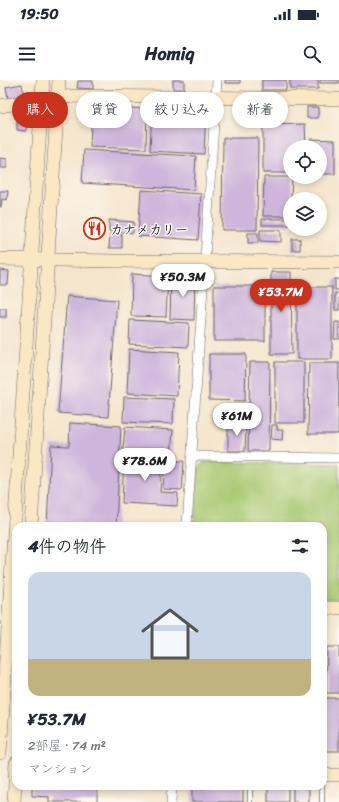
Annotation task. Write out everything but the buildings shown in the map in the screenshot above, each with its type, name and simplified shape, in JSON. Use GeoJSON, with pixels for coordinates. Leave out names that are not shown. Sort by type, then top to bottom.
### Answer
{"type":"FeatureCollection","features":[{"type":"Feature","properties":{"kind":"street"},"geometry":{"type":"LineString","coordinates":[[42,92],[43,80]]}},
{"type":"Feature","properties":{"kind":"street"},"geometry":{"type":"LineString","coordinates":[[58,92],[59,80]]}},
{"type":"Feature","properties":{"kind":"street"},"geometry":{"type":"LineString","coordinates":[[216,92],[217,80]]}},
{"type":"Feature","properties":{"kind":"street"},"geometry":{"type":"LineString","coordinates":[[68,96],[140,97]]}},
{"type":"Feature","properties":{"kind":"street"},"geometry":{"type":"LineString","coordinates":[[224,98],[339,99]]}},
{"type":"Feature","properties":{"kind":"street"},"geometry":{"type":"LineString","coordinates":[[0,106],[12,104]]}},
{"type":"Feature","properties":{"kind":"street"},"geometry":{"type":"LineString","coordinates":[[14,522],[40,128]]}},
{"type":"Feature","properties":{"kind":"street"},"geometry":{"type":"LineString","coordinates":[[31,522],[56,128]]}},
{"type":"Feature","properties":{"kind":"street"},"geometry":{"type":"LineString","coordinates":[[188,522],[214,128]]}},
{"type":"Feature","properties":{"kind":"street"},"geometry":{"type":"LineString","coordinates":[[0,259],[339,262]]}},
{"type":"Feature","properties":{"kind":"street"},"geometry":{"type":"LineString","coordinates":[[192,456],[339,458]]}},
{"type":"Feature","properties":{"kind":"street"},"geometry":{"type":"LineString","coordinates":[[0,753],[12,548]]}},
{"type":"Feature","properties":{"kind":"street"},"geometry":{"type":"LineString","coordinates":[[327,608],[339,608]]}},
{"type":"Feature","properties":{"kind":"street"},"geometry":{"type":"LineString","coordinates":[[327,775],[339,775]]}},
{"type":"Feature","properties":{"kind":"street"},"geometry":{"type":"LineString","coordinates":[[14,802],[15,790]]}},
{"type":"Feature","properties":{"kind":"street"},"geometry":{"type":"LineString","coordinates":[[171,802],[172,790]]}},
{"type":"Feature","properties":{"kind":"lane"},"geometry":{"type":"LineString","coordinates":[[250,790],[250,802]]}},
{"type":"Feature","properties":{"kind":"lane"},"geometry":{"type":"LineString","coordinates":[[322,790],[322,802]]}},
{"type":"Feature","properties":{"kind":"green space"},"geometry":{"type":"Polygon","coordinates":[[[204,462],[339,464],[339,599],[327,599],[327,522],[194,522],[198,468],[204,462]]]}},
{"type":"Feature","properties":{"kind":"place","name":"カナメカリー"},"geometry":{"type":"Point","coordinates":[95,229]}}]}
